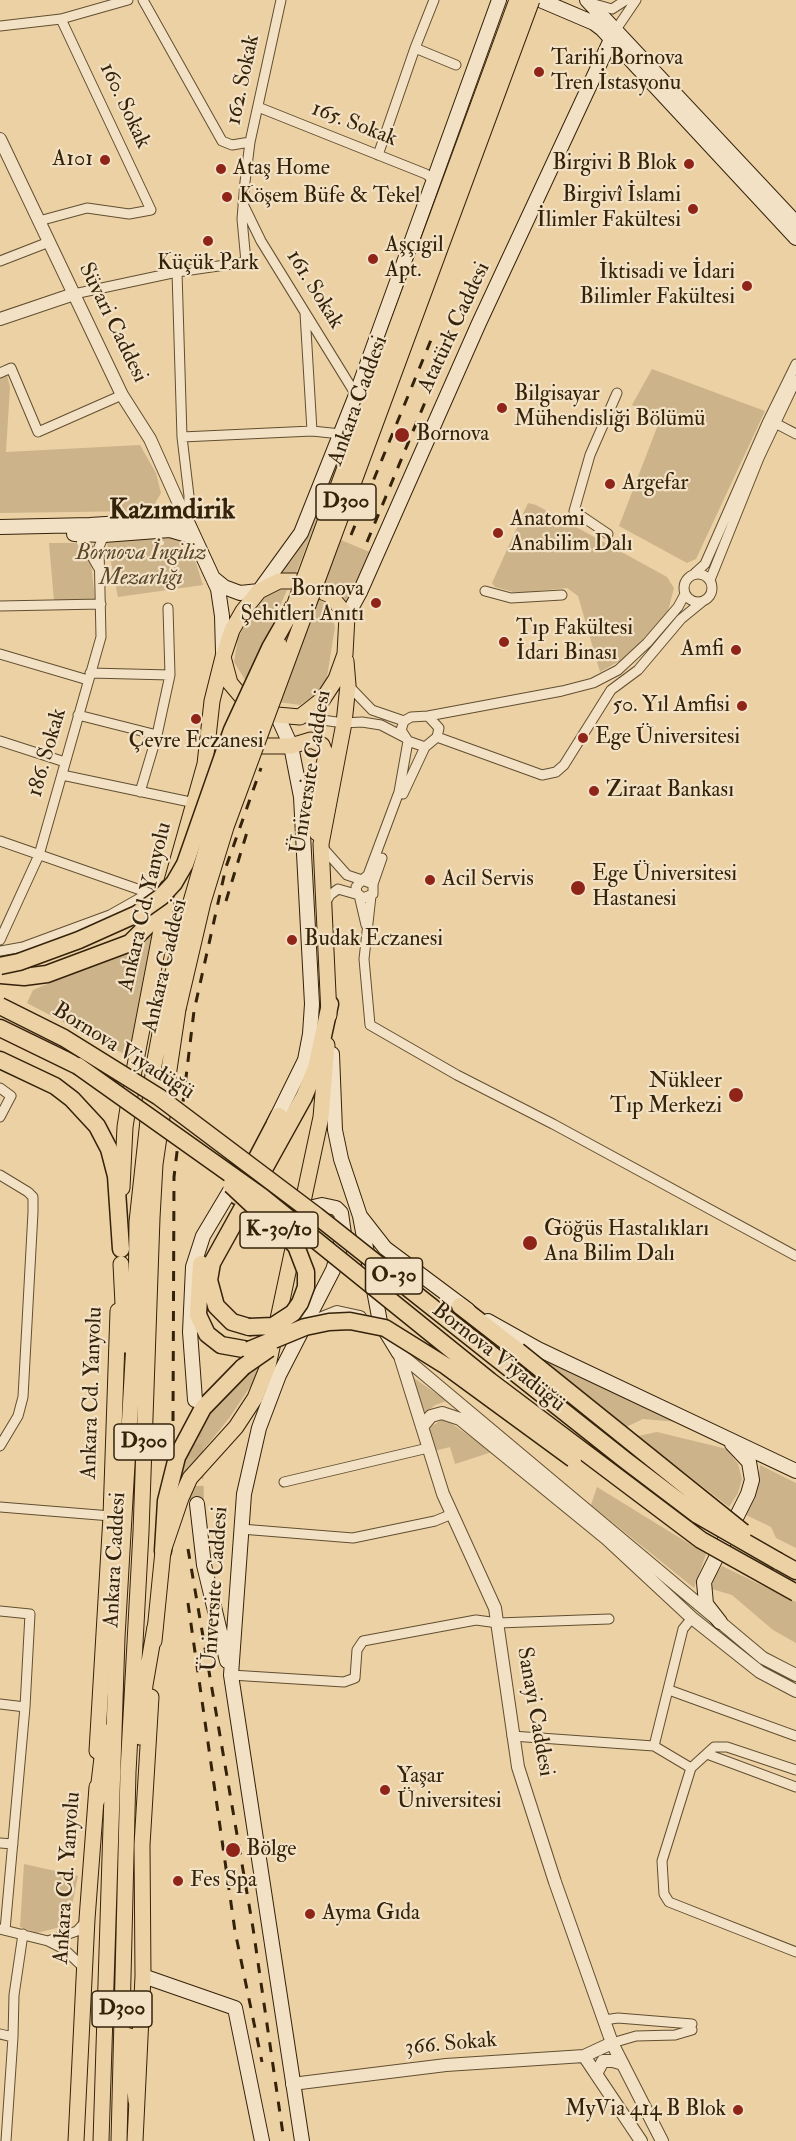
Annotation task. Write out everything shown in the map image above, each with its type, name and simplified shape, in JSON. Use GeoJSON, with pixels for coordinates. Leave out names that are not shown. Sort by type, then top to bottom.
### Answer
{"type":"FeatureCollection","features":[{"type":"Feature","properties":{"kind":"highway"},"geometry":{"type":"LineString","coordinates":[[0,966],[19,962],[79,940],[136,914],[161,897],[174,883],[185,864],[232,730],[270,648],[294,606]]}},
{"type":"Feature","properties":{"kind":"highway"},"geometry":{"type":"LineString","coordinates":[[0,975],[24,977],[69,967],[130,943],[149,927],[155,918],[172,876]]}},
{"type":"Feature","properties":{"kind":"highway","name":"K-30/10"},"geometry":{"type":"LineString","coordinates":[[173,1131],[296,1246],[303,1259],[306,1287],[300,1303],[293,1313],[273,1326],[249,1328],[223,1315],[211,1295],[209,1280],[218,1249],[304,1097],[316,1068],[330,1004]]}},
{"type":"Feature","properties":{"kind":"highway","name":"Bornova Viyadüğü"},"geometry":{"type":"LineString","coordinates":[[0,1006],[64,1038],[159,1097],[317,1216],[696,1514],[796,1571]]}},
{"type":"Feature","properties":{"kind":"highway","name":"Bornova Viyadüğü"},"geometry":{"type":"LineString","coordinates":[[0,1028],[78,1066],[173,1131],[261,1196],[490,1381],[701,1540],[796,1593]]}},
{"type":"Feature","properties":{"kind":"highway"},"geometry":{"type":"LineString","coordinates":[[0,1060],[55,1086],[72,1099],[97,1126],[109,1149],[116,1176],[121,1257]]}},
{"type":"Feature","properties":{"kind":"highway","name":"O-30"},"geometry":{"type":"LineString","coordinates":[[279,1116],[202,1260],[197,1299],[198,1315],[207,1334],[221,1345],[232,1349],[249,1350],[292,1339],[328,1322],[350,1321],[385,1328],[446,1366],[579,1463],[701,1540]]}},
{"type":"Feature","properties":{"kind":"highway"},"geometry":{"type":"LineString","coordinates":[[460,1306],[696,1491],[778,1561]]}},
{"type":"Feature","properties":{"kind":"highway"},"geometry":{"type":"LineString","coordinates":[[164,1551],[166,1501],[177,1456],[203,1408],[243,1367],[292,1339]]}},
{"type":"Feature","properties":{"kind":"main road","name":"Ankara Caddesi"},"geometry":{"type":"LineString","coordinates":[[259,591],[301,533],[356,395],[499,0]]}},
{"type":"Feature","properties":{"kind":"main road","name":"Ankara Caddesi"},"geometry":{"type":"LineString","coordinates":[[119,2141],[125,1877],[150,1315],[152,1207],[171,1008],[183,929],[215,819],[517,0]]}},
{"type":"Feature","properties":{"kind":"main road","name":"Ankara Caddesi"},"geometry":{"type":"LineString","coordinates":[[101,2141],[117,1637],[141,1174],[154,1065],[226,827],[532,0]]}},
{"type":"Feature","properties":{"kind":"main road"},"geometry":{"type":"LineString","coordinates":[[540,0],[594,23],[613,35],[796,224]]}},
{"type":"Feature","properties":{"kind":"main road"},"geometry":{"type":"LineString","coordinates":[[588,1],[637,69],[796,238]]}},
{"type":"Feature","properties":{"kind":"main road"},"geometry":{"type":"LineString","coordinates":[[601,66],[613,35]]}},
{"type":"Feature","properties":{"kind":"main road"},"geometry":{"type":"LineString","coordinates":[[601,66],[621,60],[637,69]]}},
{"type":"Feature","properties":{"kind":"main road","name":"Atatürk Caddesi"},"geometry":{"type":"LineString","coordinates":[[347,616],[360,593],[427,438],[601,66]]}},
{"type":"Feature","properties":{"kind":"main road"},"geometry":{"type":"LineString","coordinates":[[0,527],[169,520],[188,524],[218,589],[222,616],[223,657],[227,676],[236,691],[253,704],[277,715],[300,717],[312,710],[323,699],[336,679],[345,654],[347,616],[330,595],[308,584],[285,580],[259,591],[240,593],[230,590],[213,578]]}},
{"type":"Feature","properties":{"kind":"main road"},"geometry":{"type":"LineString","coordinates":[[0,535],[105,535],[170,530],[194,537]]}},
{"type":"Feature","properties":{"kind":"main road"},"geometry":{"type":"LineString","coordinates":[[223,657],[232,630],[259,591]]}},
{"type":"Feature","properties":{"kind":"main road","name":"Üniversite Caddesi"},"geometry":{"type":"LineString","coordinates":[[155,1627],[164,1551],[190,1478],[236,1427],[255,1398],[268,1366],[321,1117],[330,1004],[321,844],[344,723],[348,686],[345,654]]}},
{"type":"Feature","properties":{"kind":"main road","name":"Ankara Cd. Yanyolu"},"geometry":{"type":"LineString","coordinates":[[76,2141],[87,1920],[97,1800],[97,1726],[111,1516],[125,1127],[172,876],[205,764],[212,701],[223,657]]}},
{"type":"Feature","properties":{"kind":"main road"},"geometry":{"type":"LineString","coordinates":[[195,1400],[190,1332],[192,1279],[196,1253],[219,1205],[279,1116],[305,1060],[310,1034],[312,1004],[301,797],[292,750],[277,715]]}},
{"type":"Feature","properties":{"kind":"main road"},"geometry":{"type":"LineString","coordinates":[[205,764],[221,746],[292,750],[306,740],[315,740],[322,745],[326,754],[316,812],[317,834],[321,844]]}},
{"type":"Feature","properties":{"kind":"main road"},"geometry":{"type":"LineString","coordinates":[[330,1004],[335,1130],[341,1159],[360,1216],[380,1322],[399,1353]]}},
{"type":"Feature","properties":{"kind":"main road","name":"Üniversite Caddesi"},"geometry":{"type":"LineString","coordinates":[[299,1221],[313,1207],[329,1206],[341,1214],[344,1234],[333,1270],[292,1339],[259,1428],[246,1482],[231,1675],[302,2141]]}},
{"type":"Feature","properties":{"kind":"main road"},"geometry":{"type":"LineString","coordinates":[[360,1216],[385,1248],[460,1306],[538,1348],[796,1471]]}},
{"type":"Feature","properties":{"kind":"main road"},"geometry":{"type":"LineString","coordinates":[[121,1257],[128,1454]]}},
{"type":"Feature","properties":{"kind":"main road"},"geometry":{"type":"LineString","coordinates":[[712,1430],[745,1457],[753,1474],[752,1487],[704,1582],[706,1604],[720,1622]]}},
{"type":"Feature","properties":{"kind":"main road"},"geometry":{"type":"LineString","coordinates":[[197,1504],[204,1565],[231,1675]]}},
{"type":"Feature","properties":{"kind":"main road"},"geometry":{"type":"LineString","coordinates":[[125,1877],[132,1833],[145,1685],[155,1627]]}},
{"type":"Feature","properties":{"kind":"main road"},"geometry":{"type":"LineString","coordinates":[[135,2141],[143,1976],[142,1845],[155,1627]]}},
{"type":"Feature","properties":{"kind":"main road"},"geometry":{"type":"LineString","coordinates":[[97,1800],[117,1637]]}},
{"type":"Feature","properties":{"kind":"main road"},"geometry":{"type":"LineString","coordinates":[[124,1933],[136,2101]]}},
{"type":"Feature","properties":{"kind":"main road"},"geometry":{"type":"LineString","coordinates":[[143,1976],[235,2008],[262,2141]]}},
{"type":"Feature","properties":{"kind":"street"},"geometry":{"type":"LineString","coordinates":[[0,26],[62,19],[128,0]]}},
{"type":"Feature","properties":{"kind":"street"},"geometry":{"type":"LineString","coordinates":[[143,0],[222,141],[232,145],[250,142]]}},
{"type":"Feature","properties":{"kind":"street","name":"162. Sokak"},"geometry":{"type":"LineString","coordinates":[[177,272],[246,262],[243,204],[250,142],[281,0]]}},
{"type":"Feature","properties":{"kind":"street"},"geometry":{"type":"LineString","coordinates":[[378,155],[434,0]]}},
{"type":"Feature","properties":{"kind":"street"},"geometry":{"type":"LineString","coordinates":[[588,1],[612,9],[626,0]]}},
{"type":"Feature","properties":{"kind":"street"},"geometry":{"type":"LineString","coordinates":[[613,35],[636,0]]}},
{"type":"Feature","properties":{"kind":"street","name":"160. Sokak"},"geometry":{"type":"LineString","coordinates":[[39,221],[87,208],[129,214],[151,210],[62,19]]}},
{"type":"Feature","properties":{"kind":"street"},"geometry":{"type":"LineString","coordinates":[[415,48],[456,65]]}},
{"type":"Feature","properties":{"kind":"street","name":"165. Sokak"},"geometry":{"type":"LineString","coordinates":[[258,107],[426,174],[435,181]]}},
{"type":"Feature","properties":{"kind":"street","name":"Süvari Caddesi"},"geometry":{"type":"LineString","coordinates":[[1,145],[122,395],[150,439],[188,524]]}},
{"type":"Feature","properties":{"kind":"street","name":"161. Sokak"},"geometry":{"type":"LineString","coordinates":[[243,204],[261,241],[356,395]]}},
{"type":"Feature","properties":{"kind":"street"},"geometry":{"type":"LineString","coordinates":[[0,261],[49,242]]}},
{"type":"Feature","properties":{"kind":"street"},"geometry":{"type":"LineString","coordinates":[[0,319],[74,294],[177,272],[182,437],[189,496],[188,524]]}},
{"type":"Feature","properties":{"kind":"street"},"geometry":{"type":"LineString","coordinates":[[304,311],[312,431]]}},
{"type":"Feature","properties":{"kind":"street"},"geometry":{"type":"LineString","coordinates":[[367,934],[365,914],[356,887],[371,869],[399,792],[406,766],[406,739],[401,730],[404,721],[411,717],[562,692],[593,683],[618,670],[647,643],[678,607],[685,594],[685,581],[705,564],[766,423],[796,364]]}},
{"type":"Feature","properties":{"kind":"street"},"geometry":{"type":"LineString","coordinates":[[0,373],[11,368],[38,432],[122,395]]}},
{"type":"Feature","properties":{"kind":"street"},"geometry":{"type":"LineString","coordinates":[[437,737],[542,775],[556,772],[564,765],[611,690],[638,670],[681,619],[711,592],[710,580],[775,423],[796,380]]}},
{"type":"Feature","properties":{"kind":"street"},"geometry":{"type":"LineString","coordinates":[[608,534],[574,511],[591,455],[617,393]]}},
{"type":"Feature","properties":{"kind":"street"},"geometry":{"type":"LineString","coordinates":[[775,423],[796,434]]}},
{"type":"Feature","properties":{"kind":"street"},"geometry":{"type":"LineString","coordinates":[[182,437],[312,431],[341,434]]}},
{"type":"Feature","properties":{"kind":"street","name":"186. Sokak"},"geometry":{"type":"LineString","coordinates":[[76,534],[84,542],[99,569]]}},
{"type":"Feature","properties":{"kind":"street","name":"186. Sokak"},"geometry":{"type":"LineString","coordinates":[[0,939],[39,855],[101,637],[99,547],[105,535]]}},
{"type":"Feature","properties":{"kind":"street"},"geometry":{"type":"LineString","coordinates":[[695,573],[702,574],[710,580]]}},
{"type":"Feature","properties":{"kind":"street"},"geometry":{"type":"LineString","coordinates":[[485,591],[511,598],[562,595]]}},
{"type":"Feature","properties":{"kind":"street"},"geometry":{"type":"LineString","coordinates":[[685,594],[694,602],[703,601]]}},
{"type":"Feature","properties":{"kind":"street"},"geometry":{"type":"LineString","coordinates":[[0,606],[101,603]]}},
{"type":"Feature","properties":{"kind":"street"},"geometry":{"type":"LineString","coordinates":[[140,792],[157,735],[170,675],[168,608]]}},
{"type":"Feature","properties":{"kind":"street"},"geometry":{"type":"LineString","coordinates":[[0,654],[89,677],[170,675]]}},
{"type":"Feature","properties":{"kind":"street"},"geometry":{"type":"LineString","coordinates":[[348,686],[372,710],[404,721]]}},
{"type":"Feature","properties":{"kind":"street"},"geometry":{"type":"LineString","coordinates":[[78,715],[157,735]]}},
{"type":"Feature","properties":{"kind":"street"},"geometry":{"type":"LineString","coordinates":[[428,716],[439,728],[437,737],[425,747],[404,790],[373,884],[364,959],[370,1025],[457,1076],[553,1124],[796,1256]]}},
{"type":"Feature","properties":{"kind":"street"},"geometry":{"type":"LineString","coordinates":[[300,717],[381,725],[425,747]]}},
{"type":"Feature","properties":{"kind":"street"},"geometry":{"type":"LineString","coordinates":[[0,741],[65,762]]}},
{"type":"Feature","properties":{"kind":"street"},"geometry":{"type":"LineString","coordinates":[[62,775],[195,803]]}},
{"type":"Feature","properties":{"kind":"street"},"geometry":{"type":"LineString","coordinates":[[0,841],[149,893],[110,915],[23,947],[0,951]]}},
{"type":"Feature","properties":{"kind":"street"},"geometry":{"type":"LineString","coordinates":[[321,844],[340,869],[373,884]]}},
{"type":"Feature","properties":{"kind":"street"},"geometry":{"type":"LineString","coordinates":[[323,908],[330,895],[338,889],[363,898],[371,896]]}},
{"type":"Feature","properties":{"kind":"street"},"geometry":{"type":"LineString","coordinates":[[0,1088],[11,1096],[0,1117]]}},
{"type":"Feature","properties":{"kind":"street"},"geometry":{"type":"LineString","coordinates":[[0,1175],[22,1186],[33,1197],[22,1397],[18,1416],[0,1446]]}},
{"type":"Feature","properties":{"kind":"street"},"geometry":{"type":"LineString","coordinates":[[292,1339],[318,1319],[330,1314],[344,1312],[361,1317],[399,1353],[763,1658],[796,1675]]}},
{"type":"Feature","properties":{"kind":"street","name":"Sanayi Caddesi"},"geometry":{"type":"LineString","coordinates":[[399,1353],[428,1448],[452,1514],[495,1608],[518,1767],[551,1872],[612,2043],[662,2141]]}},
{"type":"Feature","properties":{"kind":"street"},"geometry":{"type":"LineString","coordinates":[[422,1428],[431,1416],[442,1413],[460,1419],[607,1539],[692,1618],[760,1672],[796,1691]]}},
{"type":"Feature","properties":{"kind":"street"},"geometry":{"type":"LineString","coordinates":[[284,1482],[428,1448]]}},
{"type":"Feature","properties":{"kind":"street"},"geometry":{"type":"LineString","coordinates":[[0,1507],[111,1516]]}},
{"type":"Feature","properties":{"kind":"street"},"geometry":{"type":"LineString","coordinates":[[241,1529],[353,1538],[435,1521],[452,1514]]}},
{"type":"Feature","properties":{"kind":"street"},"geometry":{"type":"LineString","coordinates":[[0,1611],[30,1614],[25,1707],[3,1929],[48,1941],[64,1949],[85,1969]]}},
{"type":"Feature","properties":{"kind":"street"},"geometry":{"type":"LineString","coordinates":[[654,1746],[683,1629],[692,1618]]}},
{"type":"Feature","properties":{"kind":"street"},"geometry":{"type":"LineString","coordinates":[[231,1675],[344,1682],[355,1678],[357,1650],[363,1641],[476,1620],[498,1623],[609,1619]]}},
{"type":"Feature","properties":{"kind":"street"},"geometry":{"type":"LineString","coordinates":[[669,1690],[796,1736]]}},
{"type":"Feature","properties":{"kind":"street"},"geometry":{"type":"LineString","coordinates":[[0,1704],[25,1707]]}},
{"type":"Feature","properties":{"kind":"street"},"geometry":{"type":"LineString","coordinates":[[512,1736],[654,1746],[691,1768]]}},
{"type":"Feature","properties":{"kind":"street"},"geometry":{"type":"LineString","coordinates":[[796,1770],[727,1747],[714,1747],[691,1768],[662,1861],[664,1894],[669,1902],[796,1953]]}},
{"type":"Feature","properties":{"kind":"street"},"geometry":{"type":"LineString","coordinates":[[707,1754],[796,1787]]}},
{"type":"Feature","properties":{"kind":"street"},"geometry":{"type":"LineString","coordinates":[[0,1843],[13,1844]]}},
{"type":"Feature","properties":{"kind":"street"},"geometry":{"type":"LineString","coordinates":[[48,1941],[77,1931],[87,1920]]}},
{"type":"Feature","properties":{"kind":"street"},"geometry":{"type":"LineString","coordinates":[[6,2141],[14,1995],[23,1934]]}},
{"type":"Feature","properties":{"kind":"street"},"geometry":{"type":"LineString","coordinates":[[604,2020],[618,2018],[692,2027],[675,2035],[636,2036],[612,2043]]}},
{"type":"Feature","properties":{"kind":"street"},"geometry":{"type":"LineString","coordinates":[[0,2034],[13,2037]]}},
{"type":"Feature","properties":{"kind":"street","name":"366. Sokak"},"geometry":{"type":"LineString","coordinates":[[292,2084],[446,2065],[584,2056],[612,2043]]}},
{"type":"Feature","properties":{"kind":"street"},"geometry":{"type":"LineString","coordinates":[[584,2056],[641,2141]]}},
{"type":"Feature","properties":{"kind":"street"},"geometry":{"type":"LineString","coordinates":[[596,2074],[603,2061],[623,2064]]}},
{"type":"Feature","properties":{"kind":"green space"},"geometry":{"type":"Polygon","coordinates":[[[391,311],[395,313],[295,576],[277,576],[292,560],[305,538],[391,311]]]}},
{"type":"Feature","properties":{"kind":"green space"},"geometry":{"type":"Polygon","coordinates":[[[652,369],[765,411],[696,559],[687,563],[619,526],[661,417],[632,405],[652,369]]]}},
{"type":"Feature","properties":{"kind":"green space"},"geometry":{"type":"Polygon","coordinates":[[[7,375],[10,387],[6,452],[140,445],[156,473],[161,493],[154,505],[144,511],[0,513],[0,379],[7,375]]]}},
{"type":"Feature","properties":{"kind":"green space"},"geometry":{"type":"Polygon","coordinates":[[[528,503],[536,505],[667,577],[674,588],[668,611],[627,657],[600,672],[578,596],[567,588],[517,593],[495,587],[492,583],[528,503]]]}},
{"type":"Feature","properties":{"kind":"green space","name":"Bornova İngiliz Mezarlığı"},"geometry":{"type":"Polygon","coordinates":[[[162,537],[179,539],[187,547],[194,557],[203,585],[118,597],[107,543],[162,537]]]}},
{"type":"Feature","properties":{"kind":"green space"},"geometry":{"type":"Polygon","coordinates":[[[341,540],[372,553],[347,604],[324,583],[341,540]]]}},
{"type":"Feature","properties":{"kind":"green space"},"geometry":{"type":"Polygon","coordinates":[[[49,543],[81,543],[91,563],[95,600],[54,601],[49,543]]]}},
{"type":"Feature","properties":{"kind":"green space"},"geometry":{"type":"Polygon","coordinates":[[[278,590],[287,590],[247,683],[234,662],[238,638],[254,608],[266,596],[278,590]]]}},
{"type":"Feature","properties":{"kind":"green space"},"geometry":{"type":"Polygon","coordinates":[[[318,598],[330,609],[335,627],[326,683],[316,694],[300,705],[278,702],[318,598]]]}},
{"type":"Feature","properties":{"kind":"green space"},"geometry":{"type":"Polygon","coordinates":[[[157,927],[128,1056],[27,1003],[33,990],[135,947],[157,927]]]}},
{"type":"Feature","properties":{"kind":"green space"},"geometry":{"type":"Polygon","coordinates":[[[525,1350],[678,1422],[643,1419],[624,1428],[525,1350]]]}},
{"type":"Feature","properties":{"kind":"green space"},"geometry":{"type":"Polygon","coordinates":[[[259,1366],[252,1384],[230,1417],[184,1474],[175,1496],[194,1425],[239,1373],[259,1366]]]}},
{"type":"Feature","properties":{"kind":"green space"},"geometry":{"type":"Polygon","coordinates":[[[411,1376],[447,1401],[435,1405],[425,1413],[411,1376]]]}},
{"type":"Feature","properties":{"kind":"green space"},"geometry":{"type":"Polygon","coordinates":[[[443,1419],[492,1452],[455,1464],[450,1447],[434,1451],[428,1432],[432,1426],[443,1419]]]}},
{"type":"Feature","properties":{"kind":"green space"},"geometry":{"type":"Polygon","coordinates":[[[657,1432],[727,1449],[738,1464],[742,1479],[738,1493],[729,1507],[638,1436],[657,1432]]]}},
{"type":"Feature","properties":{"kind":"green space"},"geometry":{"type":"Polygon","coordinates":[[[760,1465],[796,1483],[796,1548],[776,1538],[771,1527],[744,1514],[757,1492],[760,1465]]]}},
{"type":"Feature","properties":{"kind":"green space"},"geometry":{"type":"Polygon","coordinates":[[[597,1487],[706,1554],[694,1588],[591,1505],[597,1487]]]}},
{"type":"Feature","properties":{"kind":"green space"},"geometry":{"type":"Polygon","coordinates":[[[722,1566],[796,1602],[796,1643],[773,1630],[732,1595],[712,1589],[713,1579],[722,1566]]]}},
{"type":"Feature","properties":{"kind":"green space"},"geometry":{"type":"Polygon","coordinates":[[[24,1864],[78,1876],[68,1925],[37,1933],[20,1927],[24,1864]]]}},
{"type":"Feature","properties":{"kind":"tunnel"},"geometry":{"type":"LineString","coordinates":[[195,1423],[197,1504]]}},
{"type":"Feature","properties":{"kind":"railway"},"geometry":{"type":"LineString","coordinates":[[351,535],[433,335]]}},
{"type":"Feature","properties":{"kind":"railway"},"geometry":{"type":"LineString","coordinates":[[367,542],[450,342]]}},
{"type":"Feature","properties":{"kind":"railway"},"geometry":{"type":"LineString","coordinates":[[173,1421],[174,1177],[194,1011],[226,867],[261,768]]}},
{"type":"Feature","properties":{"kind":"railway"},"geometry":{"type":"LineString","coordinates":[[226,901],[248,829]]}},
{"type":"Feature","properties":{"kind":"railway"},"geometry":{"type":"LineString","coordinates":[[188,1549],[253,1928],[284,2141]]}},
{"type":"Feature","properties":{"kind":"railway"},"geometry":{"type":"LineString","coordinates":[[188,1603],[235,1931],[262,2062]]}},
{"type":"Feature","properties":{"kind":"place","name":"Tarihi Bornova Tren İstasyonu"},"geometry":{"type":"Point","coordinates":[539,72]}},
{"type":"Feature","properties":{"kind":"place","name":"A101"},"geometry":{"type":"Point","coordinates":[105,160]}},
{"type":"Feature","properties":{"kind":"place","name":"Birgivi B Blok"},"geometry":{"type":"Point","coordinates":[689,164]}},
{"type":"Feature","properties":{"kind":"place","name":"Ataş Home"},"geometry":{"type":"Point","coordinates":[221,169]}},
{"type":"Feature","properties":{"kind":"place","name":"Köşem Büfe & Tekel"},"geometry":{"type":"Point","coordinates":[227,197]}},
{"type":"Feature","properties":{"kind":"place","name":"Birgivî İslami İlimler Fakültesi"},"geometry":{"type":"Point","coordinates":[693,209]}},
{"type":"Feature","properties":{"kind":"place","name":"Küçük Park"},"geometry":{"type":"Point","coordinates":[208,241]}},
{"type":"Feature","properties":{"kind":"place","name":"Aşçıgil Apt."},"geometry":{"type":"Point","coordinates":[373,259]}},
{"type":"Feature","properties":{"kind":"place","name":"İktisadi ve İdari Bilimler Fakültesi"},"geometry":{"type":"Point","coordinates":[747,286]}},
{"type":"Feature","properties":{"kind":"place","name":"Bilgisayar Mühendisliği Bölümü"},"geometry":{"type":"Point","coordinates":[502,408]}},
{"type":"Feature","properties":{"kind":"place","name":"Bornova"},"geometry":{"type":"Point","coordinates":[402,435]}},
{"type":"Feature","properties":{"kind":"place","name":"Argefar"},"geometry":{"type":"Point","coordinates":[610,484]}},
{"type":"Feature","properties":{"kind":"place","name":"Anatomi Anabilim Dalı"},"geometry":{"type":"Point","coordinates":[498,533]}},
{"type":"Feature","properties":{"kind":"place","name":"Bornova Şehitleri Anıtı"},"geometry":{"type":"Point","coordinates":[376,603]}},
{"type":"Feature","properties":{"kind":"place","name":"Tıp Fakültesi İdari Binası"},"geometry":{"type":"Point","coordinates":[504,642]}},
{"type":"Feature","properties":{"kind":"place","name":"Amfi"},"geometry":{"type":"Point","coordinates":[736,650]}},
{"type":"Feature","properties":{"kind":"place","name":"50. Yıl Amfisi"},"geometry":{"type":"Point","coordinates":[742,706]}},
{"type":"Feature","properties":{"kind":"place","name":"Çevre Eczanesi"},"geometry":{"type":"Point","coordinates":[196,719]}},
{"type":"Feature","properties":{"kind":"place","name":"Ege Üniversitesi"},"geometry":{"type":"Point","coordinates":[583,738]}},
{"type":"Feature","properties":{"kind":"place","name":"Ziraat Bankası"},"geometry":{"type":"Point","coordinates":[594,791]}},
{"type":"Feature","properties":{"kind":"place","name":"Acil Servis"},"geometry":{"type":"Point","coordinates":[430,880]}},
{"type":"Feature","properties":{"kind":"place","name":"Ege Üniversitesi Hastanesi"},"geometry":{"type":"Point","coordinates":[578,888]}},
{"type":"Feature","properties":{"kind":"place","name":"Budak Eczanesi"},"geometry":{"type":"Point","coordinates":[292,940]}},
{"type":"Feature","properties":{"kind":"place","name":"Nükleer Tıp Merkezi"},"geometry":{"type":"Point","coordinates":[736,1095]}},
{"type":"Feature","properties":{"kind":"place","name":"Göğüs Hastalıkları Ana Bilim Dalı"},"geometry":{"type":"Point","coordinates":[530,1243]}},
{"type":"Feature","properties":{"kind":"place","name":"Yaşar Üniversitesi"},"geometry":{"type":"Point","coordinates":[385,1790]}},
{"type":"Feature","properties":{"kind":"place","name":"Bölge"},"geometry":{"type":"Point","coordinates":[233,1850]}},
{"type":"Feature","properties":{"kind":"place","name":"Fes Spa"},"geometry":{"type":"Point","coordinates":[178,1881]}},
{"type":"Feature","properties":{"kind":"place","name":"Ayma Gıda"},"geometry":{"type":"Point","coordinates":[310,1914]}},
{"type":"Feature","properties":{"kind":"place","name":"MyVia 414 B Blok"},"geometry":{"type":"Point","coordinates":[738,2110]}},
{"type":"Feature","properties":{"kind":"district","name":"Kazımdirik"},"geometry":{"type":"Point","coordinates":[172,512]}}]}
